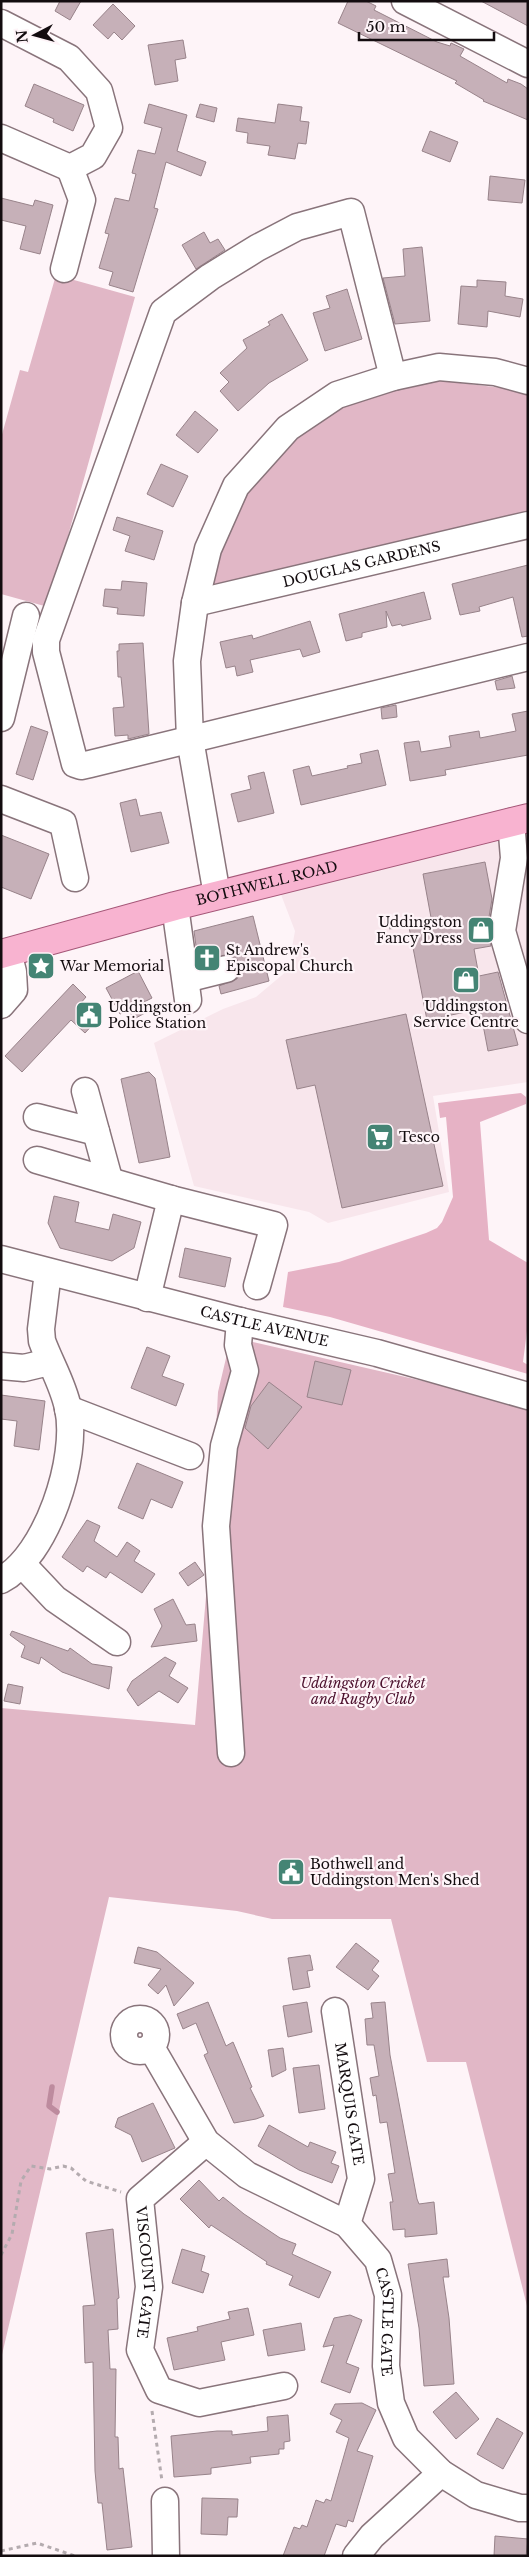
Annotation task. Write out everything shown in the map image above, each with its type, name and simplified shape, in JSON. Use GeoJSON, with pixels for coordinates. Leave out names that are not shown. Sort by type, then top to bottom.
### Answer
{"type":"FeatureCollection","features":[{"type":"Feature","properties":{"kind":"main road","name":"BOTHWELL ROAD"},"geometry":{"type":"LineString","coordinates":[[4,953],[217,895],[519,820]]}},
{"type":"Feature","properties":{"kind":"street"},"geometry":{"type":"LineString","coordinates":[[405,1],[528,64]]}},
{"type":"Feature","properties":{"kind":"street"},"geometry":{"type":"LineString","coordinates":[[1,23],[68,58],[99,91],[109,128],[93,156],[70,168]]}},
{"type":"Feature","properties":{"kind":"street"},"geometry":{"type":"LineString","coordinates":[[1,138],[70,168],[82,200],[64,269]]}},
{"type":"Feature","properties":{"kind":"street"},"geometry":{"type":"LineString","coordinates":[[393,377],[351,212],[298,227],[257,248],[210,278],[163,312],[130,410],[47,634],[46,645],[71,754],[77,766],[528,657]]}},
{"type":"Feature","properties":{"kind":"street"},"geometry":{"type":"LineString","coordinates":[[217,895],[190,739],[187,661],[195,603],[208,549],[236,486],[288,428],[337,396],[393,377],[439,366],[495,372],[528,381]]}},
{"type":"Feature","properties":{"kind":"street","name":"DOUGLAS GARDENS"},"geometry":{"type":"LineString","coordinates":[[195,603],[528,525]]}},
{"type":"Feature","properties":{"kind":"street"},"geometry":{"type":"LineString","coordinates":[[1,718],[26,616]]}},
{"type":"Feature","properties":{"kind":"street"},"geometry":{"type":"LineString","coordinates":[[1,799],[63,823],[75,878]]}},
{"type":"Feature","properties":{"kind":"street"},"geometry":{"type":"LineString","coordinates":[[519,820],[502,931],[528,1020]]}},
{"type":"Feature","properties":{"kind":"street"},"geometry":{"type":"LineString","coordinates":[[175,906],[187,990],[226,969]]}},
{"type":"Feature","properties":{"kind":"street"},"geometry":{"type":"LineString","coordinates":[[1,1004],[14,990],[13,972],[4,953]]}},
{"type":"Feature","properties":{"kind":"street"},"geometry":{"type":"LineString","coordinates":[[85,1091],[110,1179]]}},
{"type":"Feature","properties":{"kind":"street"},"geometry":{"type":"LineString","coordinates":[[37,1117],[96,1132]]}},
{"type":"Feature","properties":{"kind":"street"},"geometry":{"type":"LineString","coordinates":[[37,1160],[110,1179],[171,1199],[274,1225],[257,1286]]}},
{"type":"Feature","properties":{"kind":"street"},"geometry":{"type":"LineString","coordinates":[[147,1298],[171,1199]]}},
{"type":"Feature","properties":{"kind":"street","name":"CASTLE AVENUE"},"geometry":{"type":"LineString","coordinates":[[1,1259],[147,1298],[377,1353],[528,1396]]}},
{"type":"Feature","properties":{"kind":"street"},"geometry":{"type":"LineString","coordinates":[[1,1580],[12,1574],[22,1564],[50,1522],[72,1441],[68,1408],[49,1362],[41,1329],[48,1272]]}},
{"type":"Feature","properties":{"kind":"street"},"geometry":{"type":"LineString","coordinates":[[231,1753],[216,1526],[224,1446],[245,1371],[238,1345],[240,1321]]}},
{"type":"Feature","properties":{"kind":"street"},"geometry":{"type":"LineString","coordinates":[[1,1366],[24,1368],[49,1362]]}},
{"type":"Feature","properties":{"kind":"street"},"geometry":{"type":"LineString","coordinates":[[68,1408],[190,1456]]}},
{"type":"Feature","properties":{"kind":"street"},"geometry":{"type":"LineString","coordinates":[[22,1564],[55,1599],[117,1642]]}},
{"type":"Feature","properties":{"kind":"street","name":"MARQUIS GATE"},"geometry":{"type":"LineString","coordinates":[[335,2011],[361,2179],[346,2224]]}},
{"type":"Feature","properties":{"kind":"street","name":"CASTLE GATE"},"geometry":{"type":"LineString","coordinates":[[151,2047],[206,2142],[247,2175],[346,2224],[378,2260],[388,2295],[386,2366],[391,2403],[406,2438],[441,2473],[476,2495],[528,2508]]}},
{"type":"Feature","properties":{"kind":"street","name":"VISCOUNT GATE"},"geometry":{"type":"LineString","coordinates":[[159,2390],[140,2350],[149,2287],[140,2199],[206,2142]]}},
{"type":"Feature","properties":{"kind":"street"},"geometry":{"type":"LineString","coordinates":[[159,2390],[199,2403],[284,2386]]}},
{"type":"Feature","properties":{"kind":"street"},"geometry":{"type":"LineString","coordinates":[[356,2556],[372,2536],[441,2473]]}},
{"type":"Feature","properties":{"kind":"street"},"geometry":{"type":"LineString","coordinates":[[165,2502],[166,2556]]}},
{"type":"Feature","properties":{"kind":"path"},"geometry":{"type":"LineString","coordinates":[[389,928],[398,928],[415,921],[425,924]]}},
{"type":"Feature","properties":{"kind":"path"},"geometry":{"type":"LineString","coordinates":[[1,2255],[12,2234],[21,2181],[31,2166],[50,2169],[63,2166],[71,2168],[86,2181],[140,2199]]}},
{"type":"Feature","properties":{"kind":"path"},"geometry":{"type":"LineString","coordinates":[[159,2390],[151,2413],[165,2502]]}},
{"type":"Feature","properties":{"kind":"path"},"geometry":{"type":"LineString","coordinates":[[1,2551],[37,2543],[75,2556]]}},
{"type":"Feature","properties":{"kind":"shaded area"},"geometry":{"type":"Polygon","coordinates":[[[528,835],[528,1082],[433,1096],[449,1192],[328,1223],[309,1212],[194,1186],[154,1043],[223,1009],[256,997],[288,970],[295,931],[280,892],[330,876],[528,835]]]}},
{"type":"Feature","properties":{"kind":"shaded area"},"geometry":{"type":"Polygon","coordinates":[[[521,1093],[526,1097],[526,1104],[480,1122],[489,1240],[528,1263],[528,1323],[523,1362],[528,1365],[528,1374],[330,1317],[283,1307],[288,1272],[339,1262],[426,1233],[437,1228],[442,1222],[453,1197],[446,1117],[440,1118],[438,1103],[521,1093]]]}},
{"type":"Feature","properties":{"kind":"green space"},"geometry":{"type":"Polygon","coordinates":[[[56,275],[135,297],[48,607],[1,594],[1,438],[20,370],[28,372],[56,275]]]}},
{"type":"Feature","properties":{"kind":"green space"},"geometry":{"type":"Polygon","coordinates":[[[437,380],[519,390],[528,395],[528,514],[210,590],[213,553],[243,490],[286,439],[340,404],[437,380]]]}},
{"type":"Feature","properties":{"kind":"green space","name":"Uddingston Cricket and Rugby Club"},"geometry":{"type":"Polygon","coordinates":[[[231,1337],[528,1405],[528,2310],[466,2062],[427,2062],[391,1919],[272,1919],[237,1911],[109,1897],[1,2359],[1,1708],[195,1725],[209,1561],[218,1392],[231,1337]]]}},
{"type":"Feature","properties":{"kind":"building"},"geometry":{"type":"Polygon","coordinates":[[[60,1],[81,1],[70,20],[55,11],[60,1]]]}},
{"type":"Feature","properties":{"kind":"building"},"geometry":{"type":"Polygon","coordinates":[[[348,1],[366,1],[376,6],[374,10],[437,42],[450,46],[451,43],[464,49],[460,56],[507,83],[508,79],[521,84],[528,89],[528,120],[483,101],[455,83],[457,81],[338,23],[348,1]]]}},
{"type":"Feature","properties":{"kind":"building"},"geometry":{"type":"Polygon","coordinates":[[[481,1],[528,1],[528,26],[481,1]]]}},
{"type":"Feature","properties":{"kind":"building"},"geometry":{"type":"Polygon","coordinates":[[[113,4],[135,26],[122,40],[114,32],[108,39],[93,25],[113,4]]]}},
{"type":"Feature","properties":{"kind":"building"},"geometry":{"type":"Polygon","coordinates":[[[183,40],[186,58],[175,60],[178,81],[155,85],[148,45],[183,40]]]}},
{"type":"Feature","properties":{"kind":"building"},"geometry":{"type":"Polygon","coordinates":[[[34,84],[84,105],[73,131],[53,122],[54,119],[25,106],[34,84]]]}},
{"type":"Feature","properties":{"kind":"building"},"geometry":{"type":"Polygon","coordinates":[[[149,104],[187,115],[177,151],[206,162],[201,176],[166,162],[154,208],[158,209],[133,292],[109,285],[113,272],[99,268],[109,234],[105,233],[115,198],[129,201],[136,174],[132,173],[138,150],[155,154],[162,128],[144,123],[149,104]]]}},
{"type":"Feature","properties":{"kind":"building"},"geometry":{"type":"Polygon","coordinates":[[[200,104],[217,108],[214,122],[196,117],[200,104]]]}},
{"type":"Feature","properties":{"kind":"building"},"geometry":{"type":"Polygon","coordinates":[[[278,104],[302,107],[300,121],[309,122],[306,144],[298,143],[295,159],[268,155],[270,146],[247,143],[248,133],[236,131],[238,118],[275,123],[278,104]]]}},
{"type":"Feature","properties":{"kind":"building"},"geometry":{"type":"Polygon","coordinates":[[[430,131],[458,142],[450,162],[422,151],[430,131]]]}},
{"type":"Feature","properties":{"kind":"building"},"geometry":{"type":"Polygon","coordinates":[[[490,176],[525,180],[522,203],[488,200],[490,176]]]}},
{"type":"Feature","properties":{"kind":"building"},"geometry":{"type":"Polygon","coordinates":[[[1,198],[33,206],[35,200],[53,205],[40,254],[20,249],[26,226],[1,220],[1,198]]]}},
{"type":"Feature","properties":{"kind":"building"},"geometry":{"type":"Polygon","coordinates":[[[204,232],[210,243],[218,239],[225,250],[196,269],[182,245],[204,232]]]}},
{"type":"Feature","properties":{"kind":"building"},"geometry":{"type":"Polygon","coordinates":[[[422,247],[430,321],[395,324],[383,278],[405,276],[403,249],[422,247]]]}},
{"type":"Feature","properties":{"kind":"building"},"geometry":{"type":"Polygon","coordinates":[[[477,280],[506,282],[505,296],[523,299],[520,317],[488,311],[487,327],[458,324],[461,286],[477,287],[477,280]]]}},
{"type":"Feature","properties":{"kind":"building"},"geometry":{"type":"Polygon","coordinates":[[[347,289],[362,339],[325,351],[313,313],[330,308],[326,296],[347,289]]]}},
{"type":"Feature","properties":{"kind":"building"},"geometry":{"type":"Polygon","coordinates":[[[282,314],[308,360],[269,383],[238,411],[220,391],[229,382],[220,373],[247,348],[243,340],[270,325],[268,322],[282,314]]]}},
{"type":"Feature","properties":{"kind":"building"},"geometry":{"type":"Polygon","coordinates":[[[195,411],[218,430],[198,453],[176,435],[195,411]]]}},
{"type":"Feature","properties":{"kind":"building"},"geometry":{"type":"Polygon","coordinates":[[[161,464],[188,476],[173,507],[147,494],[161,464]]]}},
{"type":"Feature","properties":{"kind":"building"},"geometry":{"type":"Polygon","coordinates":[[[117,517],[163,531],[154,560],[125,551],[130,536],[113,530],[117,517]]]}},
{"type":"Feature","properties":{"kind":"building"},"geometry":{"type":"Polygon","coordinates":[[[528,565],[528,636],[522,637],[513,597],[479,607],[480,611],[460,615],[452,584],[528,565]]]}},
{"type":"Feature","properties":{"kind":"building"},"geometry":{"type":"Polygon","coordinates":[[[122,581],[147,583],[144,616],[117,614],[118,608],[103,606],[105,589],[121,590],[122,581]]]}},
{"type":"Feature","properties":{"kind":"building"},"geometry":{"type":"Polygon","coordinates":[[[424,592],[431,619],[402,626],[401,624],[392,626],[386,611],[387,627],[362,633],[362,637],[346,641],[339,614],[424,592]]]}},
{"type":"Feature","properties":{"kind":"building"},"geometry":{"type":"Polygon","coordinates":[[[310,621],[320,652],[303,657],[300,649],[250,660],[253,672],[237,676],[235,666],[226,668],[220,642],[252,635],[253,639],[310,621]]]}},
{"type":"Feature","properties":{"kind":"building"},"geometry":{"type":"Polygon","coordinates":[[[143,643],[149,734],[128,739],[128,735],[115,736],[113,708],[124,707],[121,677],[118,677],[117,651],[119,651],[119,644],[143,643]]]}},
{"type":"Feature","properties":{"kind":"building"},"geometry":{"type":"Polygon","coordinates":[[[512,676],[515,688],[497,690],[495,681],[512,676]]]}},
{"type":"Feature","properties":{"kind":"building"},"geometry":{"type":"Polygon","coordinates":[[[396,705],[397,717],[382,719],[381,708],[396,705]]]}},
{"type":"Feature","properties":{"kind":"building"},"geometry":{"type":"Polygon","coordinates":[[[528,711],[528,755],[445,770],[446,775],[410,781],[404,743],[419,741],[421,752],[451,747],[449,736],[479,731],[480,738],[516,731],[512,714],[528,711]]]}},
{"type":"Feature","properties":{"kind":"building"},"geometry":{"type":"Polygon","coordinates":[[[31,726],[48,732],[33,780],[16,774],[31,726]]]}},
{"type":"Feature","properties":{"kind":"building"},"geometry":{"type":"Polygon","coordinates":[[[378,750],[386,785],[301,805],[293,770],[309,766],[312,776],[348,768],[347,766],[362,763],[360,754],[378,750]]]}},
{"type":"Feature","properties":{"kind":"building"},"geometry":{"type":"Polygon","coordinates":[[[264,772],[274,813],[238,822],[231,794],[251,789],[248,776],[264,772]]]}},
{"type":"Feature","properties":{"kind":"building"},"geometry":{"type":"Polygon","coordinates":[[[136,799],[140,816],[161,812],[169,843],[131,852],[120,803],[136,799]]]}},
{"type":"Feature","properties":{"kind":"building"},"geometry":{"type":"Polygon","coordinates":[[[1,835],[49,854],[31,899],[1,887],[1,835]]]}},
{"type":"Feature","properties":{"kind":"building"},"geometry":{"type":"Polygon","coordinates":[[[485,862],[492,899],[487,929],[491,946],[474,949],[479,976],[498,972],[518,1045],[488,1051],[480,1009],[427,1020],[409,927],[432,923],[423,874],[485,862]]]}},
{"type":"Feature","properties":{"kind":"building","name":"St Andrew's Episcopal Church"},"geometry":{"type":"Polygon","coordinates":[[[253,916],[269,981],[221,994],[219,986],[237,979],[240,973],[240,965],[236,958],[230,955],[198,961],[194,931],[253,916]]]}},
{"type":"Feature","properties":{"kind":"building"},"geometry":{"type":"Polygon","coordinates":[[[138,971],[152,998],[140,1004],[145,1013],[132,1020],[128,1011],[120,1014],[106,988],[138,971]]]}},
{"type":"Feature","properties":{"kind":"building"},"geometry":{"type":"Polygon","coordinates":[[[73,984],[86,997],[80,1004],[95,1022],[85,1033],[71,1020],[22,1072],[5,1056],[73,984]]]}},
{"type":"Feature","properties":{"kind":"building","name":"Tesco"},"geometry":{"type":"Polygon","coordinates":[[[406,1014],[443,1186],[342,1208],[315,1085],[297,1089],[286,1040],[406,1014]]]}},
{"type":"Feature","properties":{"kind":"building"},"geometry":{"type":"Polygon","coordinates":[[[149,1072],[155,1078],[170,1157],[139,1163],[121,1079],[149,1072]]]}},
{"type":"Feature","properties":{"kind":"building"},"geometry":{"type":"Polygon","coordinates":[[[54,1196],[79,1202],[75,1222],[109,1230],[113,1214],[141,1222],[134,1248],[112,1261],[60,1248],[48,1223],[54,1196]]]}},
{"type":"Feature","properties":{"kind":"building"},"geometry":{"type":"Polygon","coordinates":[[[185,1248],[231,1258],[225,1287],[179,1277],[185,1248]]]}},
{"type":"Feature","properties":{"kind":"building"},"geometry":{"type":"Polygon","coordinates":[[[147,1347],[170,1356],[162,1376],[184,1384],[176,1406],[131,1388],[147,1347]]]}},
{"type":"Feature","properties":{"kind":"building"},"geometry":{"type":"Polygon","coordinates":[[[315,1361],[351,1370],[342,1405],[307,1397],[315,1361]]]}},
{"type":"Feature","properties":{"kind":"building"},"geometry":{"type":"Polygon","coordinates":[[[269,1382],[302,1407],[268,1449],[245,1428],[251,1406],[269,1382]]]}},
{"type":"Feature","properties":{"kind":"building"},"geometry":{"type":"Polygon","coordinates":[[[1,1395],[45,1401],[39,1450],[14,1446],[17,1421],[1,1419],[1,1395]]]}},
{"type":"Feature","properties":{"kind":"building"},"geometry":{"type":"Polygon","coordinates":[[[137,1463],[183,1482],[172,1508],[151,1499],[143,1519],[118,1508],[137,1463]]]}},
{"type":"Feature","properties":{"kind":"building"},"geometry":{"type":"Polygon","coordinates":[[[87,1520],[100,1526],[94,1541],[117,1557],[127,1542],[140,1551],[134,1561],[155,1574],[142,1593],[110,1572],[106,1578],[87,1566],[83,1572],[62,1557],[87,1520]]]}},
{"type":"Feature","properties":{"kind":"building"},"geometry":{"type":"Polygon","coordinates":[[[195,1562],[204,1575],[188,1586],[179,1573],[195,1562]]]}},
{"type":"Feature","properties":{"kind":"building"},"geometry":{"type":"Polygon","coordinates":[[[173,1599],[186,1625],[195,1624],[197,1641],[151,1647],[162,1626],[154,1609],[173,1599]]]}},
{"type":"Feature","properties":{"kind":"building"},"geometry":{"type":"Polygon","coordinates":[[[12,1631],[68,1651],[70,1648],[92,1664],[112,1667],[109,1689],[62,1672],[41,1657],[39,1664],[21,1657],[25,1646],[10,1635],[12,1631]]]}},
{"type":"Feature","properties":{"kind":"building"},"geometry":{"type":"Polygon","coordinates":[[[165,1657],[176,1663],[169,1676],[188,1688],[178,1703],[159,1691],[138,1706],[127,1690],[132,1681],[165,1657]]]}},
{"type":"Feature","properties":{"kind":"building"},"geometry":{"type":"Polygon","coordinates":[[[8,1684],[23,1687],[20,1704],[4,1701],[8,1684]]]}},
{"type":"Feature","properties":{"kind":"building"},"geometry":{"type":"Polygon","coordinates":[[[356,1943],[379,1961],[372,1970],[379,1976],[368,1990],[336,1967],[356,1943]]]}},
{"type":"Feature","properties":{"kind":"building"},"geometry":{"type":"Polygon","coordinates":[[[138,1947],[157,1952],[194,1983],[174,2006],[166,1985],[158,1994],[148,1985],[161,1969],[134,1963],[138,1947]]]}},
{"type":"Feature","properties":{"kind":"building"},"geometry":{"type":"Polygon","coordinates":[[[310,1955],[313,1970],[307,1971],[310,1987],[293,1990],[288,1958],[310,1955]]]}},
{"type":"Feature","properties":{"kind":"building"},"geometry":{"type":"Polygon","coordinates":[[[208,2002],[226,2046],[233,2042],[252,2087],[250,2088],[264,2116],[234,2123],[204,2055],[208,2053],[196,2023],[183,2029],[177,2014],[208,2002]]]}},
{"type":"Feature","properties":{"kind":"building"},"geometry":{"type":"Polygon","coordinates":[[[307,2002],[312,2032],[288,2037],[283,2006],[307,2002]]]}},
{"type":"Feature","properties":{"kind":"building"},"geometry":{"type":"Polygon","coordinates":[[[385,2002],[390,2055],[417,2199],[419,2204],[434,2202],[437,2234],[405,2237],[405,2229],[393,2230],[390,2202],[393,2202],[388,2174],[395,2173],[387,2122],[380,2123],[376,2095],[373,2096],[370,2078],[379,2076],[374,2045],[367,2045],[365,2019],[373,2018],[371,2003],[385,2002]]]}},
{"type":"Feature","properties":{"kind":"building"},"geometry":{"type":"Polygon","coordinates":[[[283,2048],[286,2070],[272,2077],[268,2050],[283,2048]]]}},
{"type":"Feature","properties":{"kind":"building"},"geometry":{"type":"Polygon","coordinates":[[[319,2065],[325,2109],[299,2113],[293,2068],[319,2065]]]}},
{"type":"Feature","properties":{"kind":"building"},"geometry":{"type":"Polygon","coordinates":[[[153,2103],[175,2148],[142,2162],[131,2135],[115,2127],[118,2118],[153,2103]]]}},
{"type":"Feature","properties":{"kind":"building"},"geometry":{"type":"Polygon","coordinates":[[[269,2125],[308,2147],[310,2142],[336,2152],[331,2163],[339,2166],[332,2183],[299,2170],[258,2146],[269,2125]]]}},
{"type":"Feature","properties":{"kind":"building"},"geometry":{"type":"Polygon","coordinates":[[[199,2180],[219,2201],[223,2197],[244,2214],[280,2238],[296,2244],[292,2254],[331,2272],[319,2298],[289,2285],[293,2276],[266,2264],[267,2262],[211,2225],[209,2228],[180,2199],[199,2180]]]}},
{"type":"Feature","properties":{"kind":"building"},"geometry":{"type":"Polygon","coordinates":[[[113,2229],[119,2298],[117,2299],[118,2329],[108,2330],[110,2369],[116,2369],[115,2437],[118,2437],[119,2469],[123,2468],[132,2547],[107,2550],[102,2503],[98,2503],[95,2471],[93,2362],[85,2363],[83,2306],[95,2305],[86,2233],[113,2229]]]}},
{"type":"Feature","properties":{"kind":"building"},"geometry":{"type":"Polygon","coordinates":[[[182,2249],[205,2256],[201,2271],[209,2274],[203,2293],[172,2283],[182,2249]]]}},
{"type":"Feature","properties":{"kind":"building"},"geometry":{"type":"Polygon","coordinates":[[[447,2259],[449,2277],[443,2277],[449,2318],[454,2384],[424,2386],[419,2328],[408,2264],[447,2259]]]}},
{"type":"Feature","properties":{"kind":"building"},"geometry":{"type":"Polygon","coordinates":[[[248,2308],[254,2335],[221,2342],[225,2360],[174,2370],[167,2338],[198,2331],[197,2327],[230,2319],[228,2312],[248,2308]]]}},
{"type":"Feature","properties":{"kind":"building"},"geometry":{"type":"Polygon","coordinates":[[[350,2315],[362,2320],[346,2363],[359,2368],[350,2393],[321,2382],[334,2345],[323,2347],[334,2318],[350,2315]]]}},
{"type":"Feature","properties":{"kind":"building"},"geometry":{"type":"Polygon","coordinates":[[[301,2323],[305,2350],[268,2356],[263,2330],[301,2323]]]}},
{"type":"Feature","properties":{"kind":"building"},"geometry":{"type":"Polygon","coordinates":[[[456,2392],[479,2419],[456,2439],[433,2412],[456,2392]]]}},
{"type":"Feature","properties":{"kind":"building"},"geometry":{"type":"Polygon","coordinates":[[[362,2403],[376,2410],[357,2451],[373,2456],[353,2522],[348,2520],[346,2527],[336,2524],[324,2556],[283,2556],[294,2527],[300,2529],[302,2525],[307,2527],[316,2500],[324,2503],[326,2499],[331,2501],[349,2438],[336,2432],[342,2420],[330,2414],[335,2404],[362,2403]]]}},
{"type":"Feature","properties":{"kind":"building"},"geometry":{"type":"Polygon","coordinates":[[[288,2415],[290,2441],[284,2442],[284,2449],[279,2449],[279,2454],[250,2457],[251,2463],[211,2468],[211,2474],[174,2477],[171,2436],[217,2431],[232,2431],[232,2435],[268,2431],[267,2417],[288,2415]]]}},
{"type":"Feature","properties":{"kind":"building"},"geometry":{"type":"Polygon","coordinates":[[[497,2418],[523,2433],[503,2469],[477,2454],[497,2418]]]}},
{"type":"Feature","properties":{"kind":"building"},"geometry":{"type":"Polygon","coordinates":[[[202,2498],[238,2499],[237,2517],[228,2517],[227,2535],[201,2534],[202,2498]]]}},
{"type":"Feature","properties":{"kind":"building"},"geometry":{"type":"Polygon","coordinates":[[[495,2536],[528,2539],[526,2556],[494,2556],[495,2536]]]}},
{"type":"Feature","properties":{"kind":"waterway"},"geometry":{"type":"LineString","coordinates":[[52,2087],[49,2106],[57,2112]]}},
{"type":"Feature","properties":{"kind":"place","name":"Uddingston Fancy Dress"},"geometry":{"type":"Point","coordinates":[481,930]}},
{"type":"Feature","properties":{"kind":"place","name":"St Andrew's Episcopal Church"},"geometry":{"type":"Point","coordinates":[207,958]}},
{"type":"Feature","properties":{"kind":"place","name":"War Memorial"},"geometry":{"type":"Point","coordinates":[41,966]}},
{"type":"Feature","properties":{"kind":"place","name":"Uddingston Service Centre"},"geometry":{"type":"Point","coordinates":[466,980]}},
{"type":"Feature","properties":{"kind":"place","name":"Uddingston Police Station"},"geometry":{"type":"Point","coordinates":[89,1015]}},
{"type":"Feature","properties":{"kind":"place","name":"Tesco"},"geometry":{"type":"Point","coordinates":[380,1137]}},
{"type":"Feature","properties":{"kind":"place","name":"Bothwell and Uddingston Men's Shed"},"geometry":{"type":"Point","coordinates":[291,1872]}}]}
